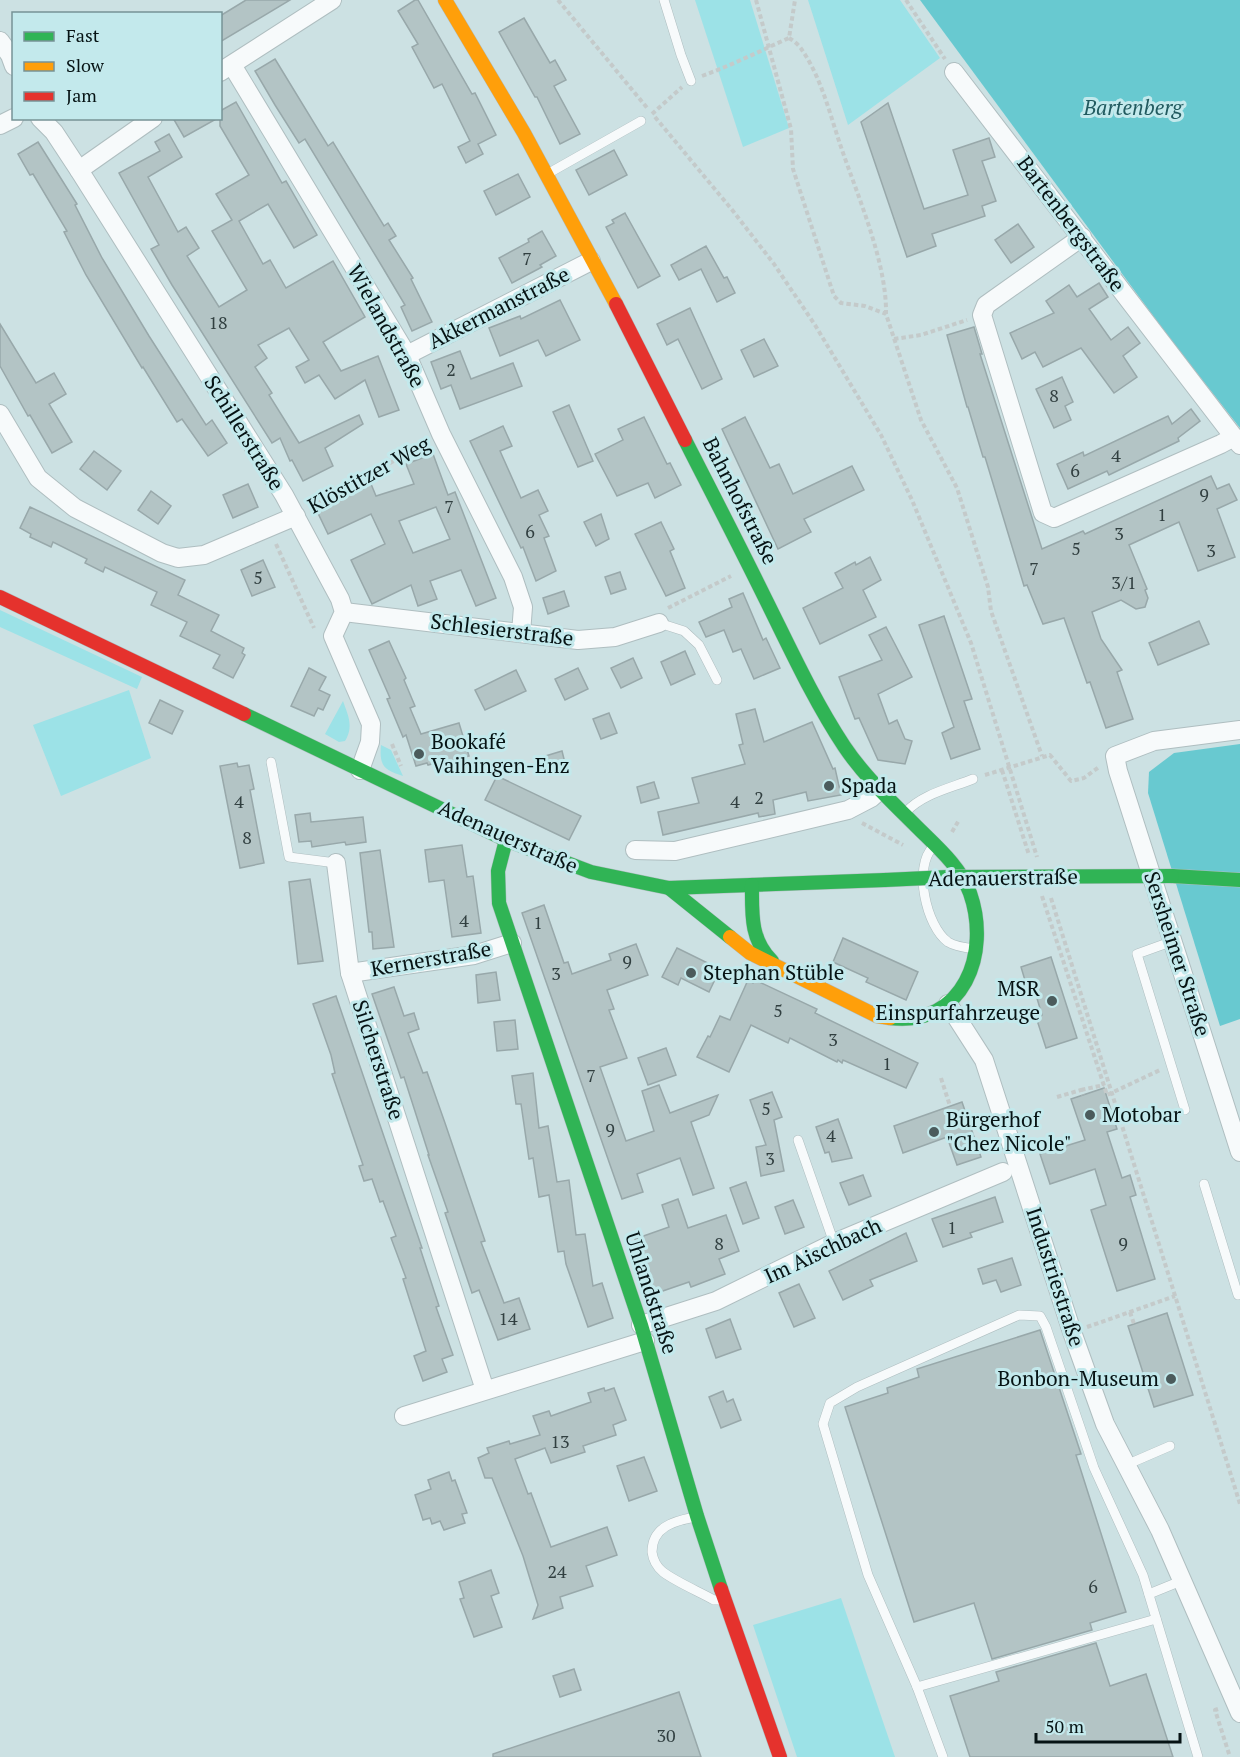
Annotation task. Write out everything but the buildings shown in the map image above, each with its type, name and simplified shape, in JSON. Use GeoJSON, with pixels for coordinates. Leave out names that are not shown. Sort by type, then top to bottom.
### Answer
{"type":"FeatureCollection","features":[{"type":"Feature","properties":{"kind":"main road","name":"Bahnhofstraße"},"geometry":{"type":"LineString","coordinates":[[445,0],[502,94],[546,175],[750,566],[822,711],[848,753],[866,776],[905,814],[931,850],[953,865],[966,884],[976,917],[977,949],[968,980],[957,997],[948,1004]]}},
{"type":"Feature","properties":{"kind":"main road","name":"Adenauerstraße"},"geometry":{"type":"LineString","coordinates":[[0,597],[506,840],[591,872],[669,888],[948,877],[1172,876],[1240,880]]}},
{"type":"Feature","properties":{"kind":"main road","name":"Uhlandstraße"},"geometry":{"type":"LineString","coordinates":[[506,840],[497,862],[496,882],[499,903],[643,1333],[724,1600],[780,1757]]}},
{"type":"Feature","properties":{"kind":"main road"},"geometry":{"type":"LineString","coordinates":[[752,885],[755,938],[766,956],[779,967]]}},
{"type":"Feature","properties":{"kind":"main road"},"geometry":{"type":"LineString","coordinates":[[669,888],[750,953],[877,1016],[892,1020],[915,1019],[933,1013],[948,1004]]}},
{"type":"Feature","properties":{"kind":"street"},"geometry":{"type":"LineString","coordinates":[[226,68],[332,0]]}},
{"type":"Feature","properties":{"kind":"street"},"geometry":{"type":"LineString","coordinates":[[0,41],[12,62]]}},
{"type":"Feature","properties":{"kind":"street","name":"Wielandstraße"},"geometry":{"type":"LineString","coordinates":[[226,68],[407,355],[441,434],[513,577],[523,607],[521,633]]}},
{"type":"Feature","properties":{"kind":"street","name":"Bartenbergstraße"},"geometry":{"type":"LineString","coordinates":[[954,72],[1237,441]]}},
{"type":"Feature","properties":{"kind":"street","name":"Schillerstraße"},"geometry":{"type":"LineString","coordinates":[[42,120],[54,132],[79,170],[296,516],[340,599],[344,612]]}},
{"type":"Feature","properties":{"kind":"street"},"geometry":{"type":"LineString","coordinates":[[79,170],[150,120]]}},
{"type":"Feature","properties":{"kind":"street"},"geometry":{"type":"LineString","coordinates":[[1082,237],[986,305],[982,315],[1043,513],[1053,518],[1221,444],[1237,441]]}},
{"type":"Feature","properties":{"kind":"street","name":"Akkermanstraße"},"geometry":{"type":"LineString","coordinates":[[407,355],[591,261]]}},
{"type":"Feature","properties":{"kind":"street"},"geometry":{"type":"LineString","coordinates":[[0,414],[38,478],[75,508],[162,553],[178,558],[204,555],[296,516]]}},
{"type":"Feature","properties":{"kind":"street"},"geometry":{"type":"LineString","coordinates":[[344,612],[333,636],[372,724],[370,742],[360,770]]}},
{"type":"Feature","properties":{"kind":"street","name":"Schlesierstraße"},"geometry":{"type":"LineString","coordinates":[[344,612],[578,640],[615,637],[659,623]]}},
{"type":"Feature","properties":{"kind":"street"},"geometry":{"type":"LineString","coordinates":[[1115,756],[1154,741],[1240,730]]}},
{"type":"Feature","properties":{"kind":"street","name":"Sersheimer Straße"},"geometry":{"type":"LineString","coordinates":[[1115,756],[1240,1152]]}},
{"type":"Feature","properties":{"kind":"street"},"geometry":{"type":"LineString","coordinates":[[635,850],[675,851],[848,810],[871,798],[880,790]]}},
{"type":"Feature","properties":{"kind":"street","name":"Silcherstraße"},"geometry":{"type":"LineString","coordinates":[[336,863],[350,974],[485,1390]]}},
{"type":"Feature","properties":{"kind":"street","name":"Kernerstraße"},"geometry":{"type":"LineString","coordinates":[[350,974],[474,955],[512,943]]}},
{"type":"Feature","properties":{"kind":"street","name":"Industriestraße"},"geometry":{"type":"LineString","coordinates":[[948,1004],[984,1060],[1072,1332],[1105,1424],[1160,1530],[1238,1707]]}},
{"type":"Feature","properties":{"kind":"street","name":"Im Aischbach"},"geometry":{"type":"LineString","coordinates":[[404,1416],[485,1390],[643,1333],[716,1301],[834,1243],[1004,1172]]}},
{"type":"Feature","properties":{"kind":"lane"},"geometry":{"type":"LineString","coordinates":[[664,0],[691,81]]}},
{"type":"Feature","properties":{"kind":"lane"},"geometry":{"type":"LineString","coordinates":[[546,175],[641,121]]}},
{"type":"Feature","properties":{"kind":"lane"},"geometry":{"type":"LineString","coordinates":[[659,623],[684,631],[699,645],[717,680]]}},
{"type":"Feature","properties":{"kind":"lane","name":"Silcherstraße"},"geometry":{"type":"LineString","coordinates":[[271,762],[288,857],[336,863]]}},
{"type":"Feature","properties":{"kind":"lane"},"geometry":{"type":"LineString","coordinates":[[905,814],[912,805],[929,796],[973,779]]}},
{"type":"Feature","properties":{"kind":"lane"},"geometry":{"type":"LineString","coordinates":[[931,850],[923,869],[925,900],[934,924],[948,941],[960,947],[977,949]]}},
{"type":"Feature","properties":{"kind":"lane"},"geometry":{"type":"LineString","coordinates":[[1173,941],[1137,954],[1185,1110]]}},
{"type":"Feature","properties":{"kind":"lane"},"geometry":{"type":"LineString","coordinates":[[798,1140],[834,1243]]}},
{"type":"Feature","properties":{"kind":"lane"},"geometry":{"type":"LineString","coordinates":[[1204,1184],[1238,1295],[1240,1294]]}},
{"type":"Feature","properties":{"kind":"lane"},"geometry":{"type":"LineString","coordinates":[[943,1757],[917,1687],[868,1575],[822,1424],[830,1403],[857,1388],[1019,1315],[1040,1316],[1046,1327],[1094,1468],[1143,1575],[1198,1757]]}},
{"type":"Feature","properties":{"kind":"lane"},"geometry":{"type":"LineString","coordinates":[[1126,1465],[1170,1446]]}},
{"type":"Feature","properties":{"kind":"lane"},"geometry":{"type":"LineString","coordinates":[[697,1516],[676,1521],[658,1531],[652,1544],[652,1559],[663,1572],[714,1600],[724,1600]]}},
{"type":"Feature","properties":{"kind":"lane"},"geometry":{"type":"LineString","coordinates":[[1149,1594],[1181,1581]]}},
{"type":"Feature","properties":{"kind":"lane"},"geometry":{"type":"LineString","coordinates":[[917,1687],[1156,1619]]}},
{"type":"Feature","properties":{"kind":"path"},"geometry":{"type":"LineString","coordinates":[[558,0],[733,211],[774,264],[815,325],[881,435],[912,500],[971,643],[1039,861]]}},
{"type":"Feature","properties":{"kind":"path"},"geometry":{"type":"LineString","coordinates":[[756,0],[792,129],[793,169],[834,296],[841,303],[866,306],[886,314]]}},
{"type":"Feature","properties":{"kind":"path"},"geometry":{"type":"LineString","coordinates":[[789,38],[795,0]]}},
{"type":"Feature","properties":{"kind":"path"},"geometry":{"type":"LineString","coordinates":[[906,0],[954,72]]}},
{"type":"Feature","properties":{"kind":"path"},"geometry":{"type":"LineString","coordinates":[[641,121],[691,81],[737,63],[789,38]]}},
{"type":"Feature","properties":{"kind":"path"},"geometry":{"type":"LineString","coordinates":[[789,38],[802,50],[819,82],[865,217],[879,266],[886,299],[886,314],[894,339],[921,420],[957,488],[988,587],[992,611],[1042,756]]}},
{"type":"Feature","properties":{"kind":"path"},"geometry":{"type":"LineString","coordinates":[[894,339],[921,335],[982,315]]}},
{"type":"Feature","properties":{"kind":"path","name":"Klöstitzer Weg"},"geometry":{"type":"LineString","coordinates":[[296,516],[441,434]]}},
{"type":"Feature","properties":{"kind":"path"},"geometry":{"type":"LineString","coordinates":[[267,529],[314,628]]}},
{"type":"Feature","properties":{"kind":"path"},"geometry":{"type":"LineString","coordinates":[[659,623],[663,611],[722,581]]}},
{"type":"Feature","properties":{"kind":"path"},"geometry":{"type":"LineString","coordinates":[[973,779],[1050,754],[1071,781],[1084,778],[1115,756]]}},
{"type":"Feature","properties":{"kind":"path"},"geometry":{"type":"LineString","coordinates":[[1002,770],[1030,858]]}},
{"type":"Feature","properties":{"kind":"path"},"geometry":{"type":"LineString","coordinates":[[848,810],[858,821],[898,843],[931,850]]}},
{"type":"Feature","properties":{"kind":"path"},"geometry":{"type":"LineString","coordinates":[[1041,892],[1107,1095],[1170,1065]]}},
{"type":"Feature","properties":{"kind":"path"},"geometry":{"type":"LineString","coordinates":[[1049,894],[1240,1504]]}},
{"type":"Feature","properties":{"kind":"path"},"geometry":{"type":"LineString","coordinates":[[941,1078],[950,1106]]}},
{"type":"Feature","properties":{"kind":"path"},"geometry":{"type":"LineString","coordinates":[[1057,1097],[1104,1085]]}},
{"type":"Feature","properties":{"kind":"path"},"geometry":{"type":"LineString","coordinates":[[1072,1332],[1175,1296]]}},
{"type":"Feature","properties":{"kind":"path"},"geometry":{"type":"LineString","coordinates":[[1130,1312],[1134,1324]]}},
{"type":"Feature","properties":{"kind":"path"},"geometry":{"type":"LineString","coordinates":[[1230,1757],[1215,1710],[1238,1707]]}},
{"type":"Feature","properties":{"kind":"shaded area"},"geometry":{"type":"Polygon","coordinates":[[[695,0],[750,0],[789,128],[743,147],[695,0]]]}},
{"type":"Feature","properties":{"kind":"shaded area"},"geometry":{"type":"Polygon","coordinates":[[[808,0],[900,0],[940,58],[848,125],[808,0]]]}},
{"type":"Feature","properties":{"kind":"shaded area"},"geometry":{"type":"Polygon","coordinates":[[[0,610],[142,677],[137,689],[0,627],[0,610]]]}},
{"type":"Feature","properties":{"kind":"shaded area"},"geometry":{"type":"Polygon","coordinates":[[[129,690],[151,758],[61,796],[33,725],[129,690]]]}},
{"type":"Feature","properties":{"kind":"shaded area"},"geometry":{"type":"Polygon","coordinates":[[[343,701],[349,721],[349,731],[345,741],[339,742],[325,734],[343,701]]]}},
{"type":"Feature","properties":{"kind":"shaded area"},"geometry":{"type":"Polygon","coordinates":[[[381,745],[391,750],[403,776],[391,772],[384,766],[381,758],[381,745]]]}},
{"type":"Feature","properties":{"kind":"shaded area"},"geometry":{"type":"Polygon","coordinates":[[[841,1598],[895,1757],[797,1757],[753,1625],[841,1598]]]}},
{"type":"Feature","properties":{"kind":"green space","name":"Bartenberg"},"geometry":{"type":"Polygon","coordinates":[[[920,0],[1240,0],[1240,428],[1171,340],[920,0]]]}},
{"type":"Feature","properties":{"kind":"green space"},"geometry":{"type":"Polygon","coordinates":[[[1240,744],[1240,1019],[1220,1026],[1148,793],[1149,772],[1174,753],[1240,744]]]}},
{"type":"Feature","properties":{"kind":"traffic: fast"},"geometry":{"type":"LineString","coordinates":[[685,440],[802,673],[833,728],[869,778],[954,865],[970,893],[976,916],[977,939],[966,981],[953,998],[937,1011],[916,1018],[890,1018]]}},
{"type":"Feature","properties":{"kind":"traffic: fast"},"geometry":{"type":"LineString","coordinates":[[244,714],[506,840],[591,872],[669,888],[885,880]]}},
{"type":"Feature","properties":{"kind":"traffic: fast"},"geometry":{"type":"LineString","coordinates":[[506,840],[498,871],[499,903],[641,1325],[721,1589]]}},
{"type":"Feature","properties":{"kind":"traffic: fast"},"geometry":{"type":"LineString","coordinates":[[1172,876],[1240,880]]}},
{"type":"Feature","properties":{"kind":"traffic: fast"},"geometry":{"type":"LineString","coordinates":[[885,880],[948,877],[1172,876]]}},
{"type":"Feature","properties":{"kind":"traffic: fast"},"geometry":{"type":"LineString","coordinates":[[752,885],[756,935],[772,961]]}},
{"type":"Feature","properties":{"kind":"traffic: fast"},"geometry":{"type":"LineString","coordinates":[[669,888],[730,937]]}},
{"type":"Feature","properties":{"kind":"traffic: slow"},"geometry":{"type":"LineString","coordinates":[[445,0],[524,133],[616,304]]}},
{"type":"Feature","properties":{"kind":"traffic: slow"},"geometry":{"type":"LineString","coordinates":[[730,937],[750,953],[877,1016],[890,1018]]}},
{"type":"Feature","properties":{"kind":"traffic: jam"},"geometry":{"type":"LineString","coordinates":[[616,304],[685,440]]}},
{"type":"Feature","properties":{"kind":"traffic: jam"},"geometry":{"type":"LineString","coordinates":[[0,597],[244,714]]}},
{"type":"Feature","properties":{"kind":"traffic: jam"},"geometry":{"type":"LineString","coordinates":[[721,1589],[780,1757]]}},
{"type":"Feature","properties":{"kind":"place","name":"Bookafé Vaihingen-Enz"},"geometry":{"type":"Point","coordinates":[419,754]}},
{"type":"Feature","properties":{"kind":"place","name":"Spada"},"geometry":{"type":"Point","coordinates":[829,786]}},
{"type":"Feature","properties":{"kind":"place","name":"Stephan Stüble"},"geometry":{"type":"Point","coordinates":[691,973]}},
{"type":"Feature","properties":{"kind":"place","name":"MSR Einspurfahrzeuge"},"geometry":{"type":"Point","coordinates":[1052,1001]}},
{"type":"Feature","properties":{"kind":"place","name":"Motobar"},"geometry":{"type":"Point","coordinates":[1090,1115]}},
{"type":"Feature","properties":{"kind":"place","name":"Bürgerhof \"Chez Nicole\""},"geometry":{"type":"Point","coordinates":[934,1132]}},
{"type":"Feature","properties":{"kind":"place","name":"Bonbon-Museum"},"geometry":{"type":"Point","coordinates":[1171,1379]}}]}
